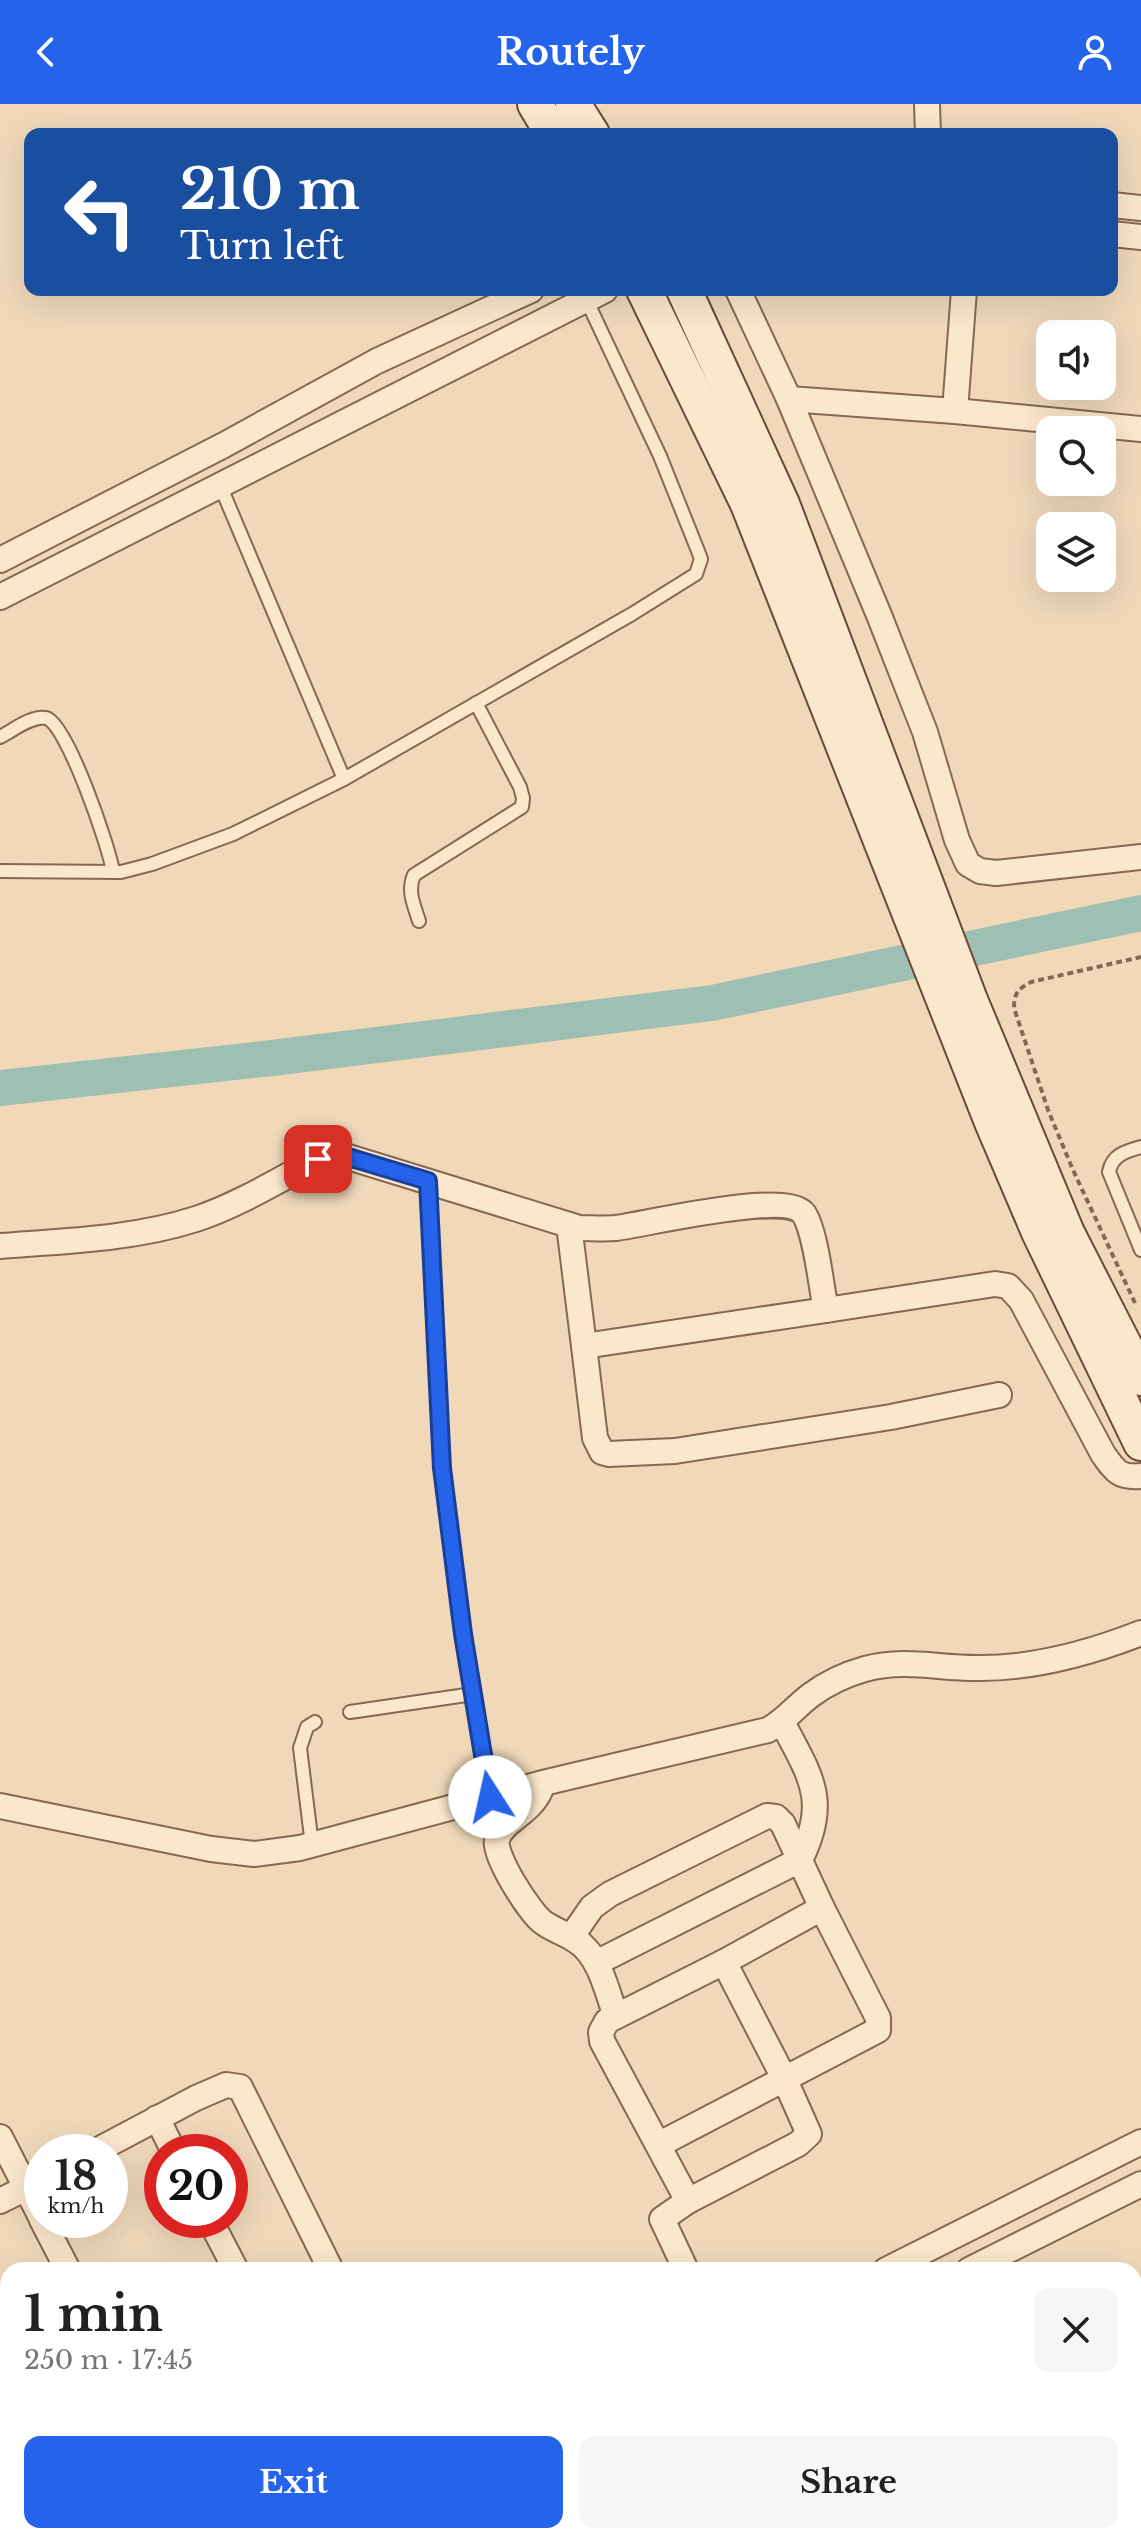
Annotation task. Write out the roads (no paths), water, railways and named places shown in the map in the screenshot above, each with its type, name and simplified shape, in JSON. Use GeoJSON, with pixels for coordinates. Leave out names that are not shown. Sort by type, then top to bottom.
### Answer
{"type":"FeatureCollection","features":[{"type":"Feature","properties":{"kind":"main road"},"geometry":{"type":"LineString","coordinates":[[535,104],[580,118]]}},
{"type":"Feature","properties":{"kind":"main road"},"geometry":{"type":"LineString","coordinates":[[647,296],[748,504],[912,883],[959,1004],[1067,1233],[1141,1378]]}},
{"type":"Feature","properties":{"kind":"main road"},"geometry":{"type":"LineString","coordinates":[[687,296],[782,504],[912,883]]}},
{"type":"Feature","properties":{"kind":"main road"},"geometry":{"type":"LineString","coordinates":[[959,1004],[992,1122],[1039,1232],[1141,1443]]}},
{"type":"Feature","properties":{"kind":"street"},"geometry":{"type":"LineString","coordinates":[[927,104],[928,128]]}},
{"type":"Feature","properties":{"kind":"street"},"geometry":{"type":"LineString","coordinates":[[1118,206],[1141,208]]}},
{"type":"Feature","properties":{"kind":"street"},"geometry":{"type":"LineString","coordinates":[[1118,235],[1141,237]]}},
{"type":"Feature","properties":{"kind":"street"},"geometry":{"type":"LineString","coordinates":[[0,560],[210,452],[377,361],[518,296]]}},
{"type":"Feature","properties":{"kind":"street"},"geometry":{"type":"LineString","coordinates":[[0,597],[594,296]]}},
{"type":"Feature","properties":{"kind":"street"},"geometry":{"type":"LineString","coordinates":[[741,296],[789,399],[925,732],[957,840],[968,864],[980,871],[1011,873],[1141,857]]}},
{"type":"Feature","properties":{"kind":"street"},"geometry":{"type":"LineString","coordinates":[[955,411],[964,296]]}},
{"type":"Feature","properties":{"kind":"street"},"geometry":{"type":"LineString","coordinates":[[789,399],[1141,429]]}},
{"type":"Feature","properties":{"kind":"street"},"geometry":{"type":"LineString","coordinates":[[0,1246],[92,1239],[194,1219],[331,1154],[579,1228],[615,1228],[702,1213],[792,1205],[803,1212],[810,1231],[826,1310]]}},
{"type":"Feature","properties":{"kind":"street"},"geometry":{"type":"LineString","coordinates":[[569,1225],[595,1438],[602,1452],[616,1455],[706,1446],[891,1417],[999,1395]]}},
{"type":"Feature","properties":{"kind":"street"},"geometry":{"type":"LineString","coordinates":[[584,1346],[995,1284],[1008,1286],[1021,1300],[1103,1454],[1115,1470],[1126,1478],[1141,1476]]}},
{"type":"Feature","properties":{"kind":"street"},"geometry":{"type":"LineString","coordinates":[[0,1806],[211,1849],[254,1854],[312,1845],[543,1783],[753,1734],[782,1722],[809,1696],[862,1669],[905,1662],[980,1669],[1028,1665],[1066,1657],[1141,1633]]}},
{"type":"Feature","properties":{"kind":"street"},"geometry":{"type":"LineString","coordinates":[[596,1963],[800,1860],[811,1838],[815,1793],[811,1778],[782,1722]]}},
{"type":"Feature","properties":{"kind":"street"},"geometry":{"type":"LineString","coordinates":[[543,1783],[534,1804],[501,1832],[496,1841],[497,1854],[542,1923],[572,1936],[586,1949],[596,1963],[616,2016]]}},
{"type":"Feature","properties":{"kind":"street"},"geometry":{"type":"LineString","coordinates":[[572,1936],[592,1907],[610,1894],[767,1816],[776,1817],[783,1824],[879,2024],[878,2030],[658,2145]]}},
{"type":"Feature","properties":{"kind":"street"},"geometry":{"type":"LineString","coordinates":[[688,2201],[602,2041],[601,2032],[607,2021],[822,1908]]}},
{"type":"Feature","properties":{"kind":"street"},"geometry":{"type":"LineString","coordinates":[[682,2262],[662,2219],[688,2201],[807,2138],[809,2129],[724,1962]]}},
{"type":"Feature","properties":{"kind":"street"},"geometry":{"type":"LineString","coordinates":[[127,2134],[226,2085],[240,2087],[322,2262]]}},
{"type":"Feature","properties":{"kind":"street"},"geometry":{"type":"LineString","coordinates":[[157,2118],[165,2134]]}},
{"type":"Feature","properties":{"kind":"street"},"geometry":{"type":"LineString","coordinates":[[0,2137],[24,2170]]}},
{"type":"Feature","properties":{"kind":"street"},"geometry":{"type":"LineString","coordinates":[[902,2262],[1141,2142]]}},
{"type":"Feature","properties":{"kind":"street"},"geometry":{"type":"LineString","coordinates":[[985,2262],[1141,2184]]}},
{"type":"Feature","properties":{"kind":"street"},"geometry":{"type":"LineString","coordinates":[[0,2201],[24,2189]]}},
{"type":"Feature","properties":{"kind":"street"},"geometry":{"type":"LineString","coordinates":[[51,2238],[64,2262]]}},
{"type":"Feature","properties":{"kind":"street"},"geometry":{"type":"LineString","coordinates":[[219,2238],[232,2262]]}},
{"type":"Feature","properties":{"kind":"lane"},"geometry":{"type":"LineString","coordinates":[[0,871],[113,872],[152,864],[233,834],[344,779],[696,574],[700,567],[698,551],[596,296]]}},
{"type":"Feature","properties":{"kind":"lane"},"geometry":{"type":"LineString","coordinates":[[220,485],[344,779]]}},
{"type":"Feature","properties":{"kind":"lane"},"geometry":{"type":"LineString","coordinates":[[419,921],[410,893],[414,875],[522,807],[524,802],[520,787],[476,703]]}},
{"type":"Feature","properties":{"kind":"lane"},"geometry":{"type":"LineString","coordinates":[[0,737],[34,720],[46,718],[53,721],[63,735],[95,812],[113,872]]}},
{"type":"Feature","properties":{"kind":"lane"},"geometry":{"type":"LineString","coordinates":[[1141,1147],[1116,1158],[1109,1172],[1141,1250]]}},
{"type":"Feature","properties":{"kind":"lane"},"geometry":{"type":"LineString","coordinates":[[428,1181],[442,1468],[490,1797]]}},
{"type":"Feature","properties":{"kind":"lane"},"geometry":{"type":"LineString","coordinates":[[350,1712],[473,1694]]}},
{"type":"Feature","properties":{"kind":"lane"},"geometry":{"type":"LineString","coordinates":[[312,1845],[300,1748],[307,1727],[315,1722]]}},
{"type":"Feature","properties":{"kind":"waterway"},"geometry":{"type":"LineString","coordinates":[[0,1088],[272,1058],[712,1003],[1141,913]]}}]}
